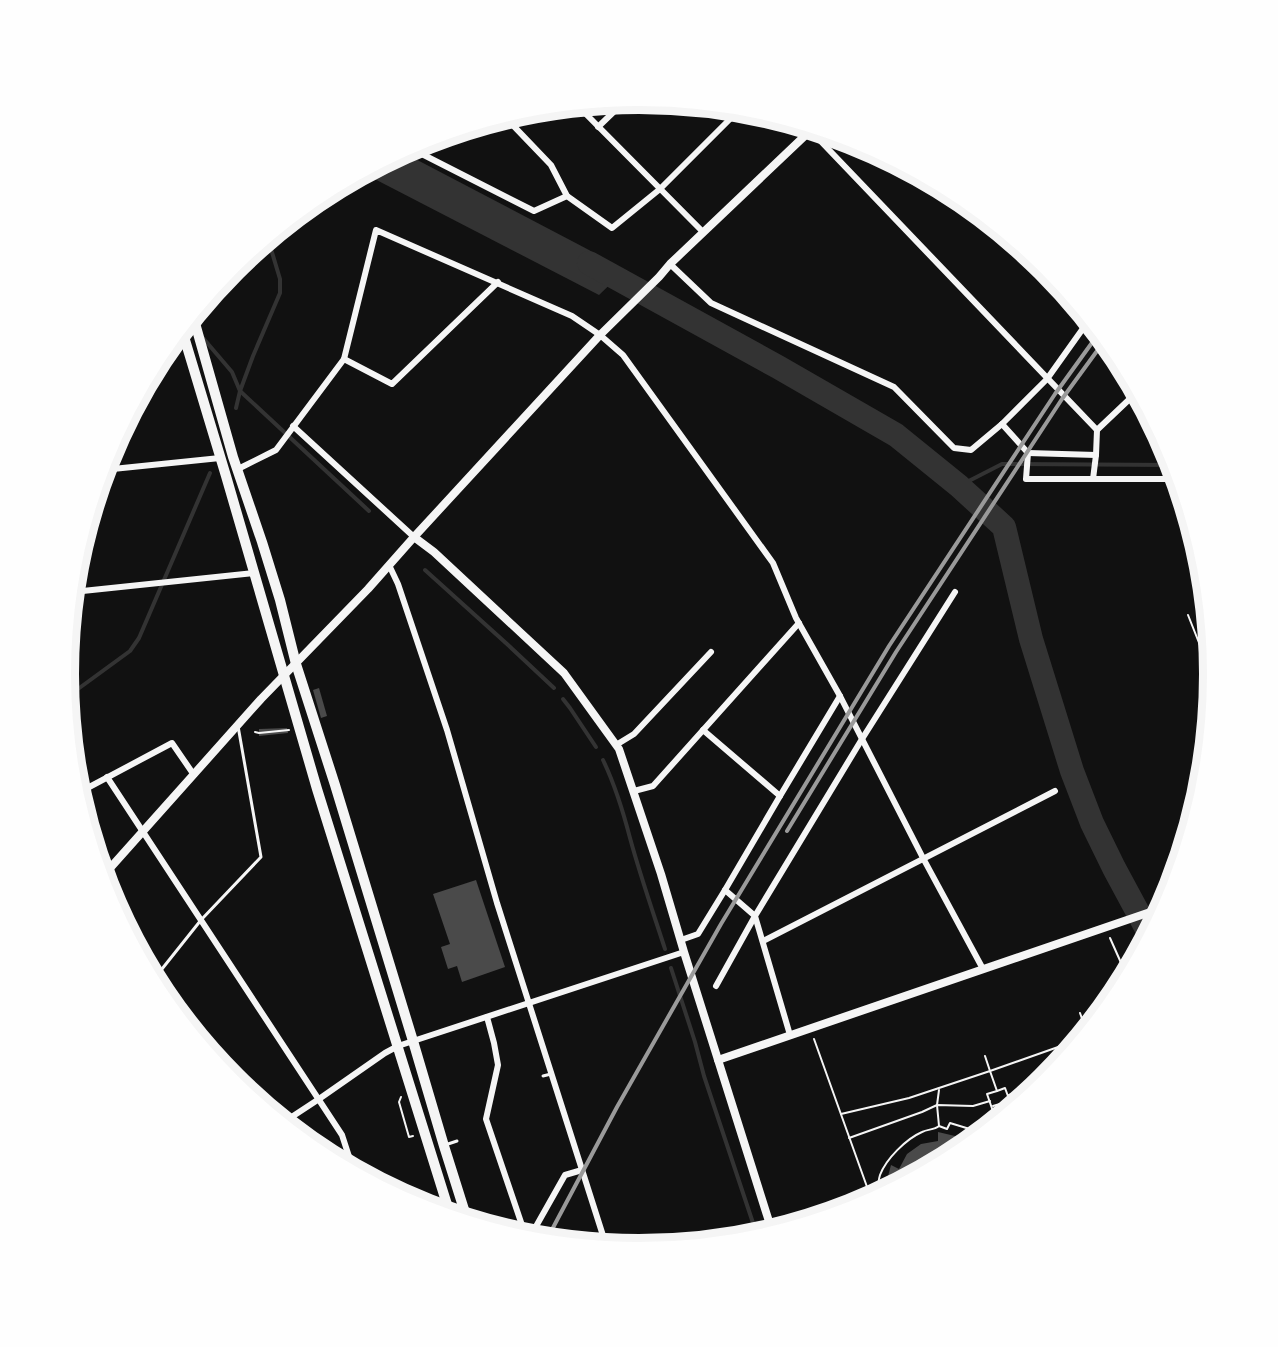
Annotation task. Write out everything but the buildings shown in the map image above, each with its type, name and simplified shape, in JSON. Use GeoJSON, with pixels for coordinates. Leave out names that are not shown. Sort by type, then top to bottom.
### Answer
{"type":"FeatureCollection","features":[{"type":"Feature","properties":{"kind":"highway"},"geometry":{"type":"LineString","coordinates":[[196,325],[280,600],[296,664],[414,1041],[464,1210]]}},
{"type":"Feature","properties":{"kind":"highway"},"geometry":{"type":"LineString","coordinates":[[185,339],[317,789],[447,1204]]}},
{"type":"Feature","properties":{"kind":"street"},"geometry":{"type":"LineString","coordinates":[[598,127],[615,111]]}},
{"type":"Feature","properties":{"kind":"street"},"geometry":{"type":"LineString","coordinates":[[584,112],[704,232]]}},
{"type":"Feature","properties":{"kind":"street"},"geometry":{"type":"LineString","coordinates":[[512,124],[551,165],[567,196],[612,228],[660,189],[732,117]]}},
{"type":"Feature","properties":{"kind":"street"},"geometry":{"type":"LineString","coordinates":[[110,868],[238,724],[368,589],[600,335],[670,264],[806,135]]}},
{"type":"Feature","properties":{"kind":"street"},"geometry":{"type":"LineString","coordinates":[[819,139],[1097,430]]}},
{"type":"Feature","properties":{"kind":"street"},"geometry":{"type":"LineString","coordinates":[[420,153],[534,211],[567,196]]}},
{"type":"Feature","properties":{"kind":"street"},"geometry":{"type":"LineString","coordinates":[[238,469],[276,450],[345,359],[376,230],[572,316],[600,335],[623,355],[773,564],[799,623],[840,696],[983,969]]}},
{"type":"Feature","properties":{"kind":"street"},"geometry":{"type":"LineString","coordinates":[[670,264],[711,303],[894,387],[954,448],[971,450],[1002,424],[1047,379],[1084,327]]}},
{"type":"Feature","properties":{"kind":"street"},"geometry":{"type":"LineString","coordinates":[[345,359],[392,384],[498,282]]}},
{"type":"Feature","properties":{"kind":"street"},"geometry":{"type":"LineString","coordinates":[[181,346],[187,345]]}},
{"type":"Feature","properties":{"kind":"street"},"geometry":{"type":"LineString","coordinates":[[1093,478],[1097,430],[1130,398]]}},
{"type":"Feature","properties":{"kind":"street"},"geometry":{"type":"LineString","coordinates":[[1002,424],[1028,453],[1026,479],[1168,479]]}},
{"type":"Feature","properties":{"kind":"street"},"geometry":{"type":"LineString","coordinates":[[293,426],[414,537],[434,552],[564,673],[619,749],[662,873],[684,952],[769,1222]]}},
{"type":"Feature","properties":{"kind":"street"},"geometry":{"type":"LineString","coordinates":[[1028,453],[1096,455]]}},
{"type":"Feature","properties":{"kind":"street"},"geometry":{"type":"LineString","coordinates":[[114,469],[220,458]]}},
{"type":"Feature","properties":{"kind":"street"},"geometry":{"type":"LineString","coordinates":[[389,565],[398,584],[447,730],[528,1004],[603,1236]]}},
{"type":"Feature","properties":{"kind":"street"},"geometry":{"type":"LineString","coordinates":[[81,591],[254,573]]}},
{"type":"Feature","properties":{"kind":"street"},"geometry":{"type":"LineString","coordinates":[[716,986],[862,740],[955,592]]}},
{"type":"Feature","properties":{"kind":"street"},"geometry":{"type":"LineString","coordinates":[[634,791],[653,786],[799,623]]}},
{"type":"Feature","properties":{"kind":"street"},"geometry":{"type":"LineString","coordinates":[[616,745],[634,734],[711,652]]}},
{"type":"Feature","properties":{"kind":"street"},"geometry":{"type":"LineString","coordinates":[[681,940],[698,934],[840,696]]}},
{"type":"Feature","properties":{"kind":"street"},"geometry":{"type":"LineString","coordinates":[[703,730],[780,796]]}},
{"type":"Feature","properties":{"kind":"street"},"geometry":{"type":"LineString","coordinates":[[87,788],[172,743],[194,775]]}},
{"type":"Feature","properties":{"kind":"street"},"geometry":{"type":"LineString","coordinates":[[107,777],[342,1135],[349,1157]]}},
{"type":"Feature","properties":{"kind":"street"},"geometry":{"type":"LineString","coordinates":[[762,940],[1055,791]]}},
{"type":"Feature","properties":{"kind":"street"},"geometry":{"type":"LineString","coordinates":[[725,890],[756,916],[790,1035]]}},
{"type":"Feature","properties":{"kind":"street"},"geometry":{"type":"LineString","coordinates":[[718,1060],[1150,912]]}},
{"type":"Feature","properties":{"kind":"street"},"geometry":{"type":"LineString","coordinates":[[291,1117],[398,1046],[684,952]]}},
{"type":"Feature","properties":{"kind":"street"},"geometry":{"type":"LineString","coordinates":[[487,1017],[498,1065],[494,1092],[486,1119],[524,1226]]}},
{"type":"Feature","properties":{"kind":"street"},"geometry":{"type":"LineString","coordinates":[[534,1228],[565,1175],[582,1170]]}},
{"type":"Feature","properties":{"kind":"lane"},"geometry":{"type":"LineString","coordinates":[[160,971],[201,920],[261,857],[238,724]]}},
{"type":"Feature","properties":{"kind":"lane"},"geometry":{"type":"LineString","coordinates":[[543,1076],[551,1074]]}},
{"type":"Feature","properties":{"kind":"lane"},"geometry":{"type":"LineString","coordinates":[[444,1146],[457,1141]]}},
{"type":"Feature","properties":{"kind":"path"},"geometry":{"type":"LineString","coordinates":[[1188,615],[1202,651]]}},
{"type":"Feature","properties":{"kind":"path"},"geometry":{"type":"LineString","coordinates":[[255,732],[289,730]]}},
{"type":"Feature","properties":{"kind":"path"},"geometry":{"type":"LineString","coordinates":[[1105,927],[1122,965]]}},
{"type":"Feature","properties":{"kind":"path"},"geometry":{"type":"LineString","coordinates":[[1080,1013],[1083,1021]]}},
{"type":"Feature","properties":{"kind":"path"},"geometry":{"type":"LineString","coordinates":[[810,1027],[868,1189]]}},
{"type":"Feature","properties":{"kind":"path"},"geometry":{"type":"LineString","coordinates":[[841,1113],[939,1089],[1063,1045]]}},
{"type":"Feature","properties":{"kind":"path"},"geometry":{"type":"LineString","coordinates":[[985,1056],[997,1091]]}},
{"type":"Feature","properties":{"kind":"path"},"geometry":{"type":"LineString","coordinates":[[994,1112],[987,1094],[1005,1088],[1009,1099]]}},
{"type":"Feature","properties":{"kind":"path"},"geometry":{"type":"LineString","coordinates":[[939,1089],[939,1126]]}},
{"type":"Feature","properties":{"kind":"path"},"geometry":{"type":"LineString","coordinates":[[1008,1095],[1017,1092]]}},
{"type":"Feature","properties":{"kind":"path"},"geometry":{"type":"LineString","coordinates":[[849,1138],[938,1105],[973,1106],[990,1101]]}},
{"type":"Feature","properties":{"kind":"path"},"geometry":{"type":"LineString","coordinates":[[992,1107],[1005,1103]]}},
{"type":"Feature","properties":{"kind":"path"},"geometry":{"type":"LineString","coordinates":[[879,1183],[880,1175],[892,1156],[907,1140],[923,1131],[939,1126],[947,1129],[950,1123],[971,1129]]}},
{"type":"Feature","properties":{"kind":"shaded area"},"geometry":{"type":"Polygon","coordinates":[[[412,157],[589,250],[623,272],[599,295],[372,177],[412,157]]]}},
{"type":"Feature","properties":{"kind":"waterway"},"geometry":{"type":"LineString","coordinates":[[236,408],[253,356],[280,293],[280,279],[270,246]]}},
{"type":"Feature","properties":{"kind":"waterway"},"geometry":{"type":"LineString","coordinates":[[589,263],[896,435],[959,486],[1004,527],[1031,639],[1072,771],[1092,823],[1144,924]]}},
{"type":"Feature","properties":{"kind":"waterway"},"geometry":{"type":"LineString","coordinates":[[203,338],[232,372],[240,391],[369,511]]}},
{"type":"Feature","properties":{"kind":"waterway"},"geometry":{"type":"LineString","coordinates":[[959,486],[1002,464],[1163,465]]}},
{"type":"Feature","properties":{"kind":"waterway"},"geometry":{"type":"LineString","coordinates":[[75,691],[130,651],[139,638],[210,473]]}},
{"type":"Feature","properties":{"kind":"waterway"},"geometry":{"type":"LineString","coordinates":[[425,570],[554,688]]}},
{"type":"Feature","properties":{"kind":"waterway"},"geometry":{"type":"LineString","coordinates":[[563,699],[596,747]]}},
{"type":"Feature","properties":{"kind":"waterway"},"geometry":{"type":"LineString","coordinates":[[603,760],[618,798],[665,949]]}},
{"type":"Feature","properties":{"kind":"waterway"},"geometry":{"type":"LineString","coordinates":[[671,968],[754,1226]]}},
{"type":"Feature","properties":{"kind":"railway"},"geometry":{"type":"LineString","coordinates":[[551,1231],[617,1107],[721,924],[889,646],[1055,394],[1094,340]]}},
{"type":"Feature","properties":{"kind":"railway"},"geometry":{"type":"LineString","coordinates":[[787,831],[896,652],[1062,399],[1099,348]]}}]}
